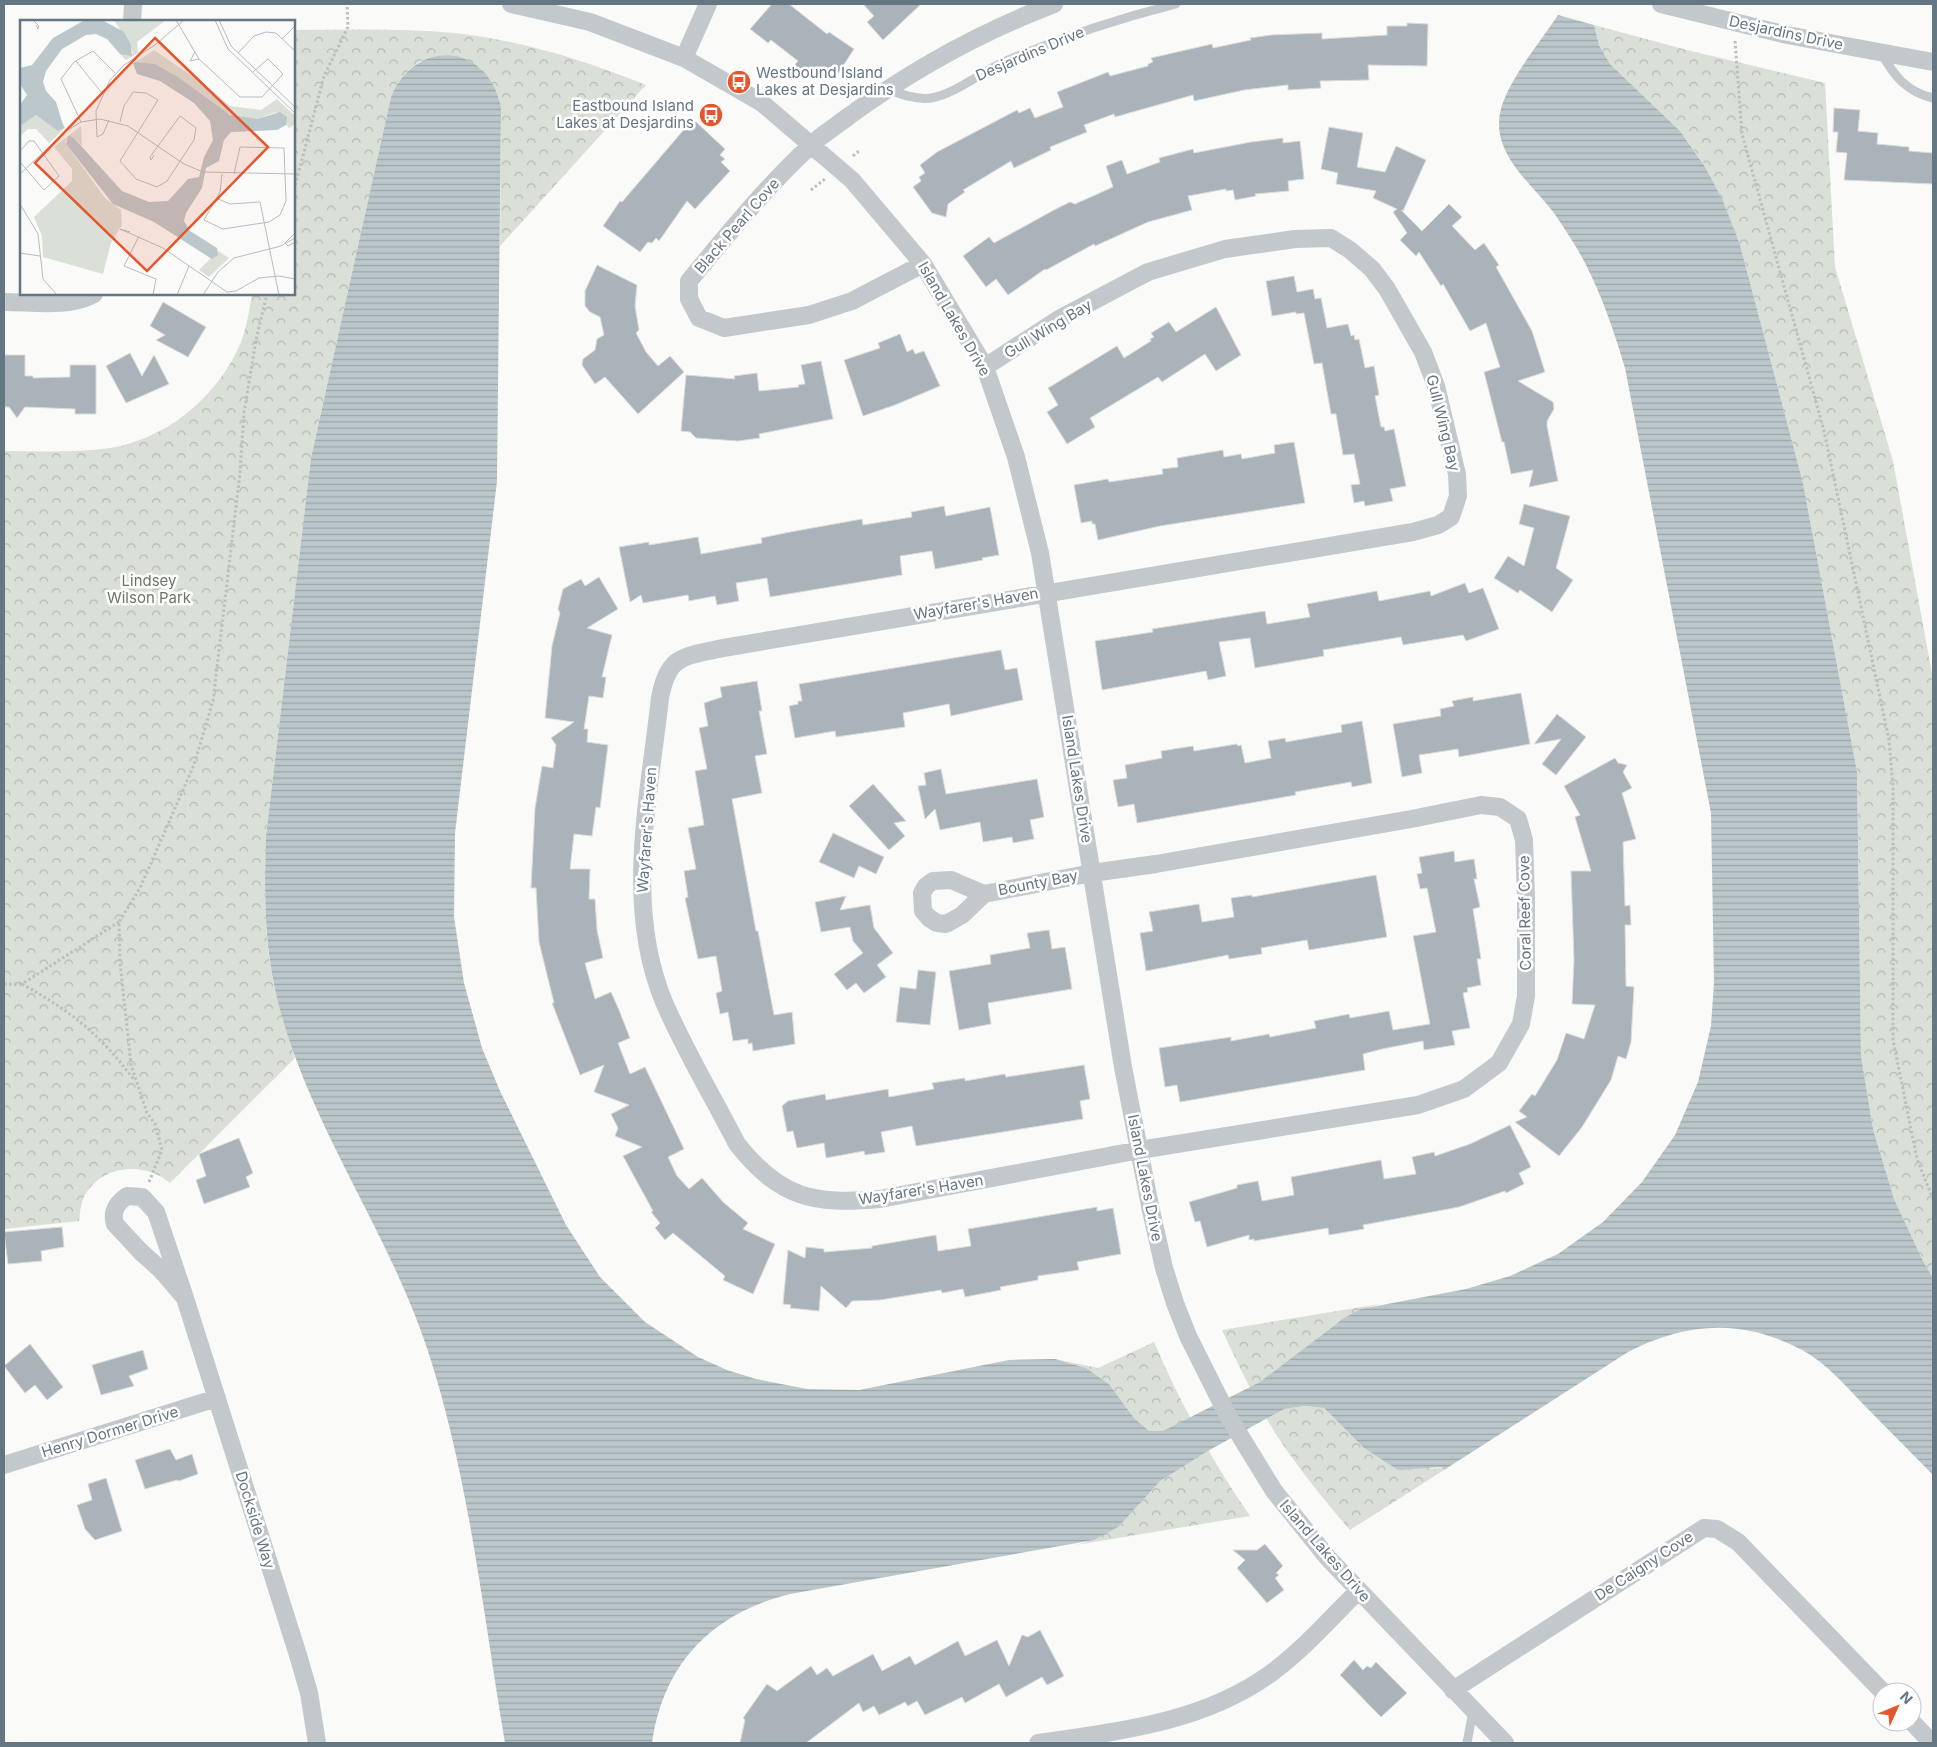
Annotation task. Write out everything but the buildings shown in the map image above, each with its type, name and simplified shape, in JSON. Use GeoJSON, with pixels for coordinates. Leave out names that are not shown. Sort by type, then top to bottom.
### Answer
{"type":"FeatureCollection","features":[{"type":"Feature","properties":{"kind":"street"},"geometry":{"type":"LineString","coordinates":[[132,20],[133,4]]}},
{"type":"Feature","properties":{"kind":"street","name":"Island Lakes Drive"},"geometry":{"type":"LineString","coordinates":[[511,4],[590,22],[684,58],[762,104],[852,180],[922,264],[985,367],[1016,457],[1047,592],[1123,1067],[1164,1268],[1188,1336],[1228,1416],[1258,1466],[1300,1525],[1358,1590],[1505,1743]]}},
{"type":"Feature","properties":{"kind":"street"},"geometry":{"type":"LineString","coordinates":[[684,58],[708,4]]}},
{"type":"Feature","properties":{"kind":"street"},"geometry":{"type":"LineString","coordinates":[[811,145],[886,89],[935,60],[1016,18],[1054,4]]}},
{"type":"Feature","properties":{"kind":"street","name":"Desjardins Drive"},"geometry":{"type":"LineString","coordinates":[[1663,4],[1684,7],[1735,23],[1882,54],[1933,62]]}},
{"type":"Feature","properties":{"kind":"street","name":"Black Pearl Cove"},"geometry":{"type":"LineString","coordinates":[[811,145],[767,190],[689,281],[689,299],[699,318],[724,328],[809,315],[852,301],[922,264]]}},
{"type":"Feature","properties":{"kind":"street","name":"Gull Wing Bay"},"geometry":{"type":"LineString","coordinates":[[985,367],[1059,319],[1148,272],[1225,249],[1295,239],[1331,238],[1350,250],[1372,269],[1387,289],[1411,328],[1436,386],[1457,474],[1458,496],[1451,517],[1438,525],[1413,532],[1047,592]]}},
{"type":"Feature","properties":{"kind":"street"},"geometry":{"type":"LineString","coordinates":[[4,302],[67,302],[83,300],[92,295]]}},
{"type":"Feature","properties":{"kind":"street","name":"Wayfarer's Haven"},"geometry":{"type":"LineString","coordinates":[[1047,592],[723,648],[681,658],[669,668],[660,698],[642,860],[642,896],[647,939],[664,1001],[737,1144],[754,1165],[780,1187],[810,1198],[842,1202],[880,1199],[1140,1150]]}},
{"type":"Feature","properties":{"kind":"street","name":"Coral Reef Cove"},"geometry":{"type":"LineString","coordinates":[[1092,873],[1314,837],[1480,805],[1500,807],[1518,819],[1524,840],[1526,996],[1521,1024],[1499,1062],[1464,1089],[1418,1105],[1140,1150]]}},
{"type":"Feature","properties":{"kind":"street","name":"Bounty Bay"},"geometry":{"type":"LineString","coordinates":[[984,894],[1092,873]]}},
{"type":"Feature","properties":{"kind":"street","name":"Dockside Way"},"geometry":{"type":"LineString","coordinates":[[185,1298],[161,1270],[115,1224],[113,1218],[115,1207],[120,1200],[127,1196],[142,1196],[156,1212],[185,1298],[217,1398],[309,1693],[317,1743]]}},
{"type":"Feature","properties":{"kind":"street","name":"Henry Dormer Drive"},"geometry":{"type":"LineString","coordinates":[[4,1465],[217,1398]]}},
{"type":"Feature","properties":{"kind":"street","name":"De Caigny Cove"},"geometry":{"type":"LineString","coordinates":[[1453,1690],[1704,1528],[1717,1529],[1738,1542],[1873,1682]]}},
{"type":"Feature","properties":{"kind":"street"},"geometry":{"type":"LineString","coordinates":[[1038,1743],[1128,1736],[1196,1713],[1237,1694],[1270,1674],[1358,1590]]}},
{"type":"Feature","properties":{"kind":"street"},"geometry":{"type":"LineString","coordinates":[[1922,1732],[1932,1743]]}},
{"type":"Feature","properties":{"kind":"lane","name":"Desjardins Drive"},"geometry":{"type":"LineString","coordinates":[[886,89],[906,96],[930,98],[1049,42],[1104,23],[1176,4]]}},
{"type":"Feature","properties":{"kind":"lane"},"geometry":{"type":"LineString","coordinates":[[1882,54],[1892,72],[1905,86],[1920,95],[1933,98]]}},
{"type":"Feature","properties":{"kind":"lane"},"geometry":{"type":"LineString","coordinates":[[1467,1743],[1473,1711]]}},
{"type":"Feature","properties":{"kind":"path"},"geometry":{"type":"LineString","coordinates":[[295,186],[324,76],[348,27],[347,4]]}},
{"type":"Feature","properties":{"kind":"path"},"geometry":{"type":"LineString","coordinates":[[1735,23],[1735,52],[1742,134],[1824,432],[1889,740],[1892,786],[1893,1040],[1917,1159],[1933,1199]]}},
{"type":"Feature","properties":{"kind":"path"},"geometry":{"type":"LineString","coordinates":[[22,984],[119,922],[140,888],[190,773],[213,701],[240,473],[244,413],[256,340],[267,295]]}},
{"type":"Feature","properties":{"kind":"path"},"geometry":{"type":"LineString","coordinates":[[119,922],[120,962],[131,1065],[147,1113],[155,1124],[162,1150],[142,1196]]}},
{"type":"Feature","properties":{"kind":"path"},"geometry":{"type":"LineString","coordinates":[[4,984],[22,984],[69,1013],[94,1032],[114,1052],[136,1082]]}},
{"type":"Feature","properties":{"kind":"green space"},"geometry":{"type":"Polygon","coordinates":[[[1594,25],[1687,50],[1825,83],[1835,267],[1893,461],[1933,679],[1933,1278],[1894,1199],[1873,1129],[1861,1056],[1857,772],[1803,483],[1740,245],[1704,164],[1680,131],[1610,64],[1599,45],[1594,25]]]}},
{"type":"Feature","properties":{"kind":"green space","name":"Lindsey Wilson Park"},"geometry":{"type":"Polygon","coordinates":[[[295,30],[414,30],[479,36],[528,46],[576,59],[646,85],[500,246],[501,107],[498,95],[490,80],[479,67],[420,61],[403,77],[397,86],[391,97],[311,458],[266,836],[265,905],[270,961],[278,1003],[295,1058],[170,1183],[147,1171],[121,1170],[98,1180],[89,1190],[82,1202],[79,1221],[4,1229],[4,451],[97,450],[131,443],[169,426],[202,400],[216,384],[238,349],[247,322],[252,295],[295,295],[295,30]]]}},
{"type":"Feature","properties":{"kind":"green space"},"geometry":{"type":"Polygon","coordinates":[[[1380,1304],[1346,1318],[1255,1385],[1284,1409],[1305,1406],[1324,1408],[1364,1448],[1434,1469],[1443,1467],[1444,1470],[1350,1530],[1312,1484],[1277,1436],[1255,1397],[1222,1330],[1380,1304]]]}},
{"type":"Feature","properties":{"kind":"green space"},"geometry":{"type":"Polygon","coordinates":[[[1154,1342],[1198,1431],[1250,1516],[1076,1545],[1105,1534],[1115,1527],[1160,1481],[1176,1469],[1206,1452],[1163,1431],[1149,1431],[1134,1418],[1109,1384],[1086,1368],[1055,1359],[1098,1368],[1154,1342]]]}},
{"type":"Feature","properties":{"kind":"shaded area"},"geometry":{"type":"Polygon","coordinates":[[[1558,15],[1594,25],[1599,45],[1610,64],[1680,131],[1704,165],[1723,201],[1740,245],[1803,483],[1857,772],[1861,1056],[1873,1129],[1894,1199],[1933,1278],[1933,1475],[1835,1375],[1811,1355],[1780,1340],[1758,1333],[1715,1328],[1693,1330],[1650,1342],[1628,1352],[1444,1470],[1442,1467],[1398,1470],[1364,1448],[1324,1408],[1305,1406],[1284,1409],[1206,1452],[1160,1481],[1118,1527],[1094,1540],[790,1594],[762,1603],[738,1614],[715,1628],[696,1646],[680,1666],[667,1689],[658,1714],[652,1743],[505,1743],[474,1545],[465,1496],[442,1399],[428,1351],[412,1307],[393,1264],[310,1095],[293,1051],[274,985],[266,921],[266,836],[311,458],[391,97],[402,78],[417,64],[433,57],[450,56],[467,60],[482,70],[494,86],[501,107],[497,481],[455,833],[454,917],[464,983],[482,1048],[500,1091],[566,1225],[600,1277],[645,1322],[698,1357],[727,1370],[756,1379],[807,1389],[859,1390],[1009,1360],[1055,1359],[1086,1368],[1109,1384],[1134,1418],[1149,1431],[1163,1431],[1260,1382],[1344,1318],[1361,1309],[1466,1289],[1510,1276],[1558,1254],[1603,1222],[1642,1182],[1675,1135],[1698,1082],[1711,1026],[1714,983],[1711,813],[1625,368],[1592,277],[1571,238],[1554,213],[1516,168],[1502,142],[1499,128],[1500,113],[1509,89],[1525,62],[1558,15]]]}},
{"type":"Feature","properties":{"kind":"place","name":"Westbound Island Lakes at Desjardins"},"geometry":{"type":"Point","coordinates":[739,82]}},
{"type":"Feature","properties":{"kind":"place","name":"Eastbound Island Lakes at Desjardins"},"geometry":{"type":"Point","coordinates":[711,115]}}]}
